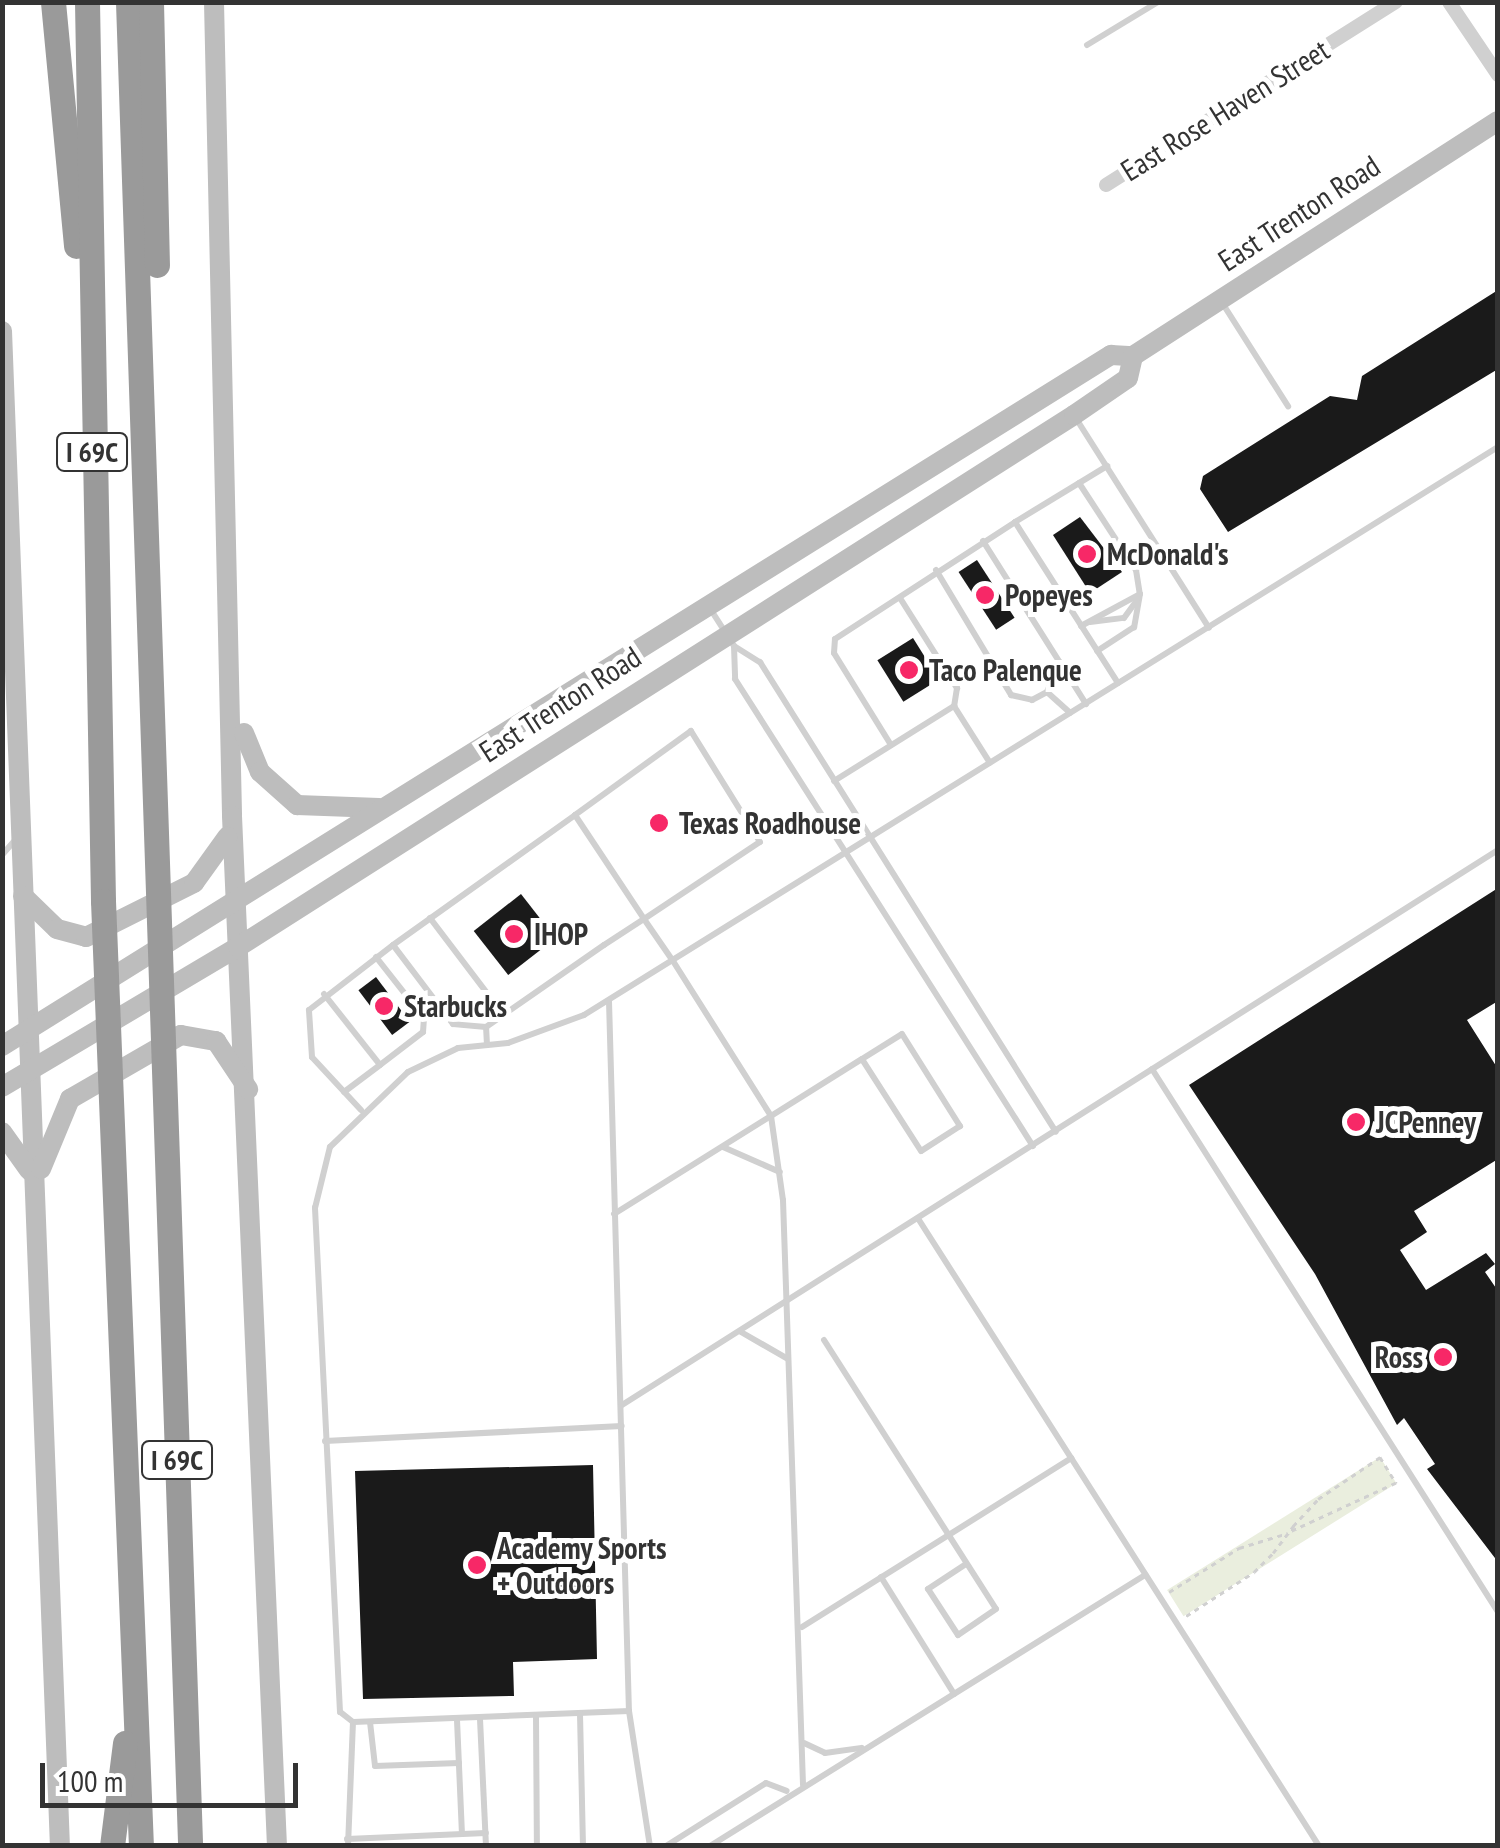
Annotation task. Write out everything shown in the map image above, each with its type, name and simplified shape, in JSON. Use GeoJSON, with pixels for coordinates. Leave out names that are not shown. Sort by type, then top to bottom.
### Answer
{"type":"FeatureCollection","features":[{"type":"Feature","properties":{"kind":"highway"},"geometry":{"type":"LineString","coordinates":[[53,2],[91,410]]}},
{"type":"Feature","properties":{"kind":"highway","name":"I 69C"},"geometry":{"type":"LineString","coordinates":[[86,2],[103,901],[116,1103],[140,1846]]}},
{"type":"Feature","properties":{"kind":"highway","name":"I 69C"},"geometry":{"type":"LineString","coordinates":[[128,2],[145,339],[154,872],[190,1846]]}},
{"type":"Feature","properties":{"kind":"highway"},"geometry":{"type":"LineString","coordinates":[[145,339],[158,259],[151,2]]}},
{"type":"Feature","properties":{"kind":"highway"},"geometry":{"type":"LineString","coordinates":[[112,1846],[134,1689]]}},
{"type":"Feature","properties":{"kind":"main road"},"geometry":{"type":"LineString","coordinates":[[214,2],[236,700],[232,816],[248,1091],[277,1846]]}},
{"type":"Feature","properties":{"kind":"main road","name":"East Trenton Road"},"geometry":{"type":"LineString","coordinates":[[2,1046],[1111,354],[1133,356],[1498,121]]}},
{"type":"Feature","properties":{"kind":"main road"},"geometry":{"type":"LineString","coordinates":[[2,331],[25,1032],[36,1190],[60,1846]]}},
{"type":"Feature","properties":{"kind":"main road","name":"East Trenton Road"},"geometry":{"type":"LineString","coordinates":[[2,1086],[238,947],[730,640],[1128,378],[1133,356]]}},
{"type":"Feature","properties":{"kind":"main road"},"geometry":{"type":"LineString","coordinates":[[236,700],[250,754],[287,799],[312,810],[391,806]]}},
{"type":"Feature","properties":{"kind":"main road"},"geometry":{"type":"LineString","coordinates":[[23,896],[66,934],[98,933],[208,872],[232,816]]}},
{"type":"Feature","properties":{"kind":"main road"},"geometry":{"type":"LineString","coordinates":[[36,1190],[60,1110],[143,1051],[198,1031],[220,1045],[248,1091]]}},
{"type":"Feature","properties":{"kind":"main road"},"geometry":{"type":"LineString","coordinates":[[2,1132],[36,1190]]}},
{"type":"Feature","properties":{"kind":"street","name":"East Rose Haven Street"},"geometry":{"type":"LineString","coordinates":[[1106,185],[1396,2]]}},
{"type":"Feature","properties":{"kind":"street"},"geometry":{"type":"LineString","coordinates":[[1449,2],[1498,75]]}},
{"type":"Feature","properties":{"kind":"lane"},"geometry":{"type":"LineString","coordinates":[[1087,45],[1158,2]]}},
{"type":"Feature","properties":{"kind":"lane"},"geometry":{"type":"LineString","coordinates":[[1220,300],[1288,406]]}},
{"type":"Feature","properties":{"kind":"lane"},"geometry":{"type":"LineString","coordinates":[[1074,415],[1209,628]]}},
{"type":"Feature","properties":{"kind":"lane"},"geometry":{"type":"LineString","coordinates":[[486,1833],[347,1842],[353,1722],[333,1698],[315,1208],[330,1147],[361,1110],[422,1064],[556,1030],[610,1000],[1498,448]]}},
{"type":"Feature","properties":{"kind":"lane"},"geometry":{"type":"LineString","coordinates":[[891,745],[833,646],[936,570],[1107,466]]}},
{"type":"Feature","properties":{"kind":"lane"},"geometry":{"type":"LineString","coordinates":[[1079,484],[1136,570],[1140,594],[1134,627],[1097,651]]}},
{"type":"Feature","properties":{"kind":"lane"},"geometry":{"type":"LineString","coordinates":[[1015,522],[1118,684]]}},
{"type":"Feature","properties":{"kind":"lane"},"geometry":{"type":"LineString","coordinates":[[983,541],[1086,704]]}},
{"type":"Feature","properties":{"kind":"lane"},"geometry":{"type":"LineString","coordinates":[[936,570],[1011,695],[1032,700],[1047,692],[1059,661]]}},
{"type":"Feature","properties":{"kind":"lane"},"geometry":{"type":"LineString","coordinates":[[1081,626],[1140,594]]}},
{"type":"Feature","properties":{"kind":"lane"},"geometry":{"type":"LineString","coordinates":[[1090,622],[1124,618],[1140,594]]}},
{"type":"Feature","properties":{"kind":"lane"},"geometry":{"type":"LineString","coordinates":[[900,598],[957,688],[954,706],[990,763]]}},
{"type":"Feature","properties":{"kind":"lane"},"geometry":{"type":"LineString","coordinates":[[709,608],[730,640],[760,662],[1056,1132]]}},
{"type":"Feature","properties":{"kind":"lane"},"geometry":{"type":"LineString","coordinates":[[730,640],[735,679],[1033,1146]]}},
{"type":"Feature","properties":{"kind":"lane"},"geometry":{"type":"LineString","coordinates":[[1047,692],[1070,713]]}},
{"type":"Feature","properties":{"kind":"lane"},"geometry":{"type":"LineString","coordinates":[[834,780],[954,706]]}},
{"type":"Feature","properties":{"kind":"lane"},"geometry":{"type":"LineString","coordinates":[[361,1110],[312,1057],[309,1010],[324,994],[376,956],[691,731],[760,842],[486,1027],[453,1024],[393,945]]}},
{"type":"Feature","properties":{"kind":"lane"},"geometry":{"type":"LineString","coordinates":[[574,815],[673,961],[770,1116],[780,1172],[802,1628],[803,1785]]}},
{"type":"Feature","properties":{"kind":"lane"},"geometry":{"type":"LineString","coordinates":[[2,856],[21,832]]}},
{"type":"Feature","properties":{"kind":"lane"},"geometry":{"type":"LineString","coordinates":[[622,1405],[1498,850]]}},
{"type":"Feature","properties":{"kind":"lane"},"geometry":{"type":"LineString","coordinates":[[430,918],[504,1014]]}},
{"type":"Feature","properties":{"kind":"lane"},"geometry":{"type":"LineString","coordinates":[[344,1092],[423,1032],[424,1018],[376,956]]}},
{"type":"Feature","properties":{"kind":"lane"},"geometry":{"type":"LineString","coordinates":[[324,994],[380,1065]]}},
{"type":"Feature","properties":{"kind":"lane"},"geometry":{"type":"LineString","coordinates":[[610,1000],[629,1711],[650,1846]]}},
{"type":"Feature","properties":{"kind":"lane"},"geometry":{"type":"LineString","coordinates":[[486,1027],[488,1045]]}},
{"type":"Feature","properties":{"kind":"lane"},"geometry":{"type":"LineString","coordinates":[[613,1214],[902,1034],[960,1126],[920,1151],[862,1059]]}},
{"type":"Feature","properties":{"kind":"lane"},"geometry":{"type":"LineString","coordinates":[[1152,1069],[1498,1612]]}},
{"type":"Feature","properties":{"kind":"lane"},"geometry":{"type":"LineString","coordinates":[[722,1146],[780,1172]]}},
{"type":"Feature","properties":{"kind":"lane"},"geometry":{"type":"LineString","coordinates":[[919,1220],[1320,1846]]}},
{"type":"Feature","properties":{"kind":"lane"},"geometry":{"type":"LineString","coordinates":[[740,1332],[788,1359]]}},
{"type":"Feature","properties":{"kind":"lane"},"geometry":{"type":"LineString","coordinates":[[824,1340],[996,1609],[958,1635],[928,1589],[966,1564]]}},
{"type":"Feature","properties":{"kind":"lane"},"geometry":{"type":"LineString","coordinates":[[325,1441],[622,1426]]}},
{"type":"Feature","properties":{"kind":"lane"},"geometry":{"type":"LineString","coordinates":[[802,1628],[1071,1458]]}},
{"type":"Feature","properties":{"kind":"lane"},"geometry":{"type":"LineString","coordinates":[[710,1846],[787,1791],[873,1744],[1146,1575]]}},
{"type":"Feature","properties":{"kind":"lane"},"geometry":{"type":"LineString","coordinates":[[881,1577],[954,1694]]}},
{"type":"Feature","properties":{"kind":"lane"},"geometry":{"type":"LineString","coordinates":[[353,1722],[480,1720],[629,1711]]}},
{"type":"Feature","properties":{"kind":"lane"},"geometry":{"type":"LineString","coordinates":[[580,1714],[583,1846]]}},
{"type":"Feature","properties":{"kind":"lane"},"geometry":{"type":"LineString","coordinates":[[536,1716],[537,1846]]}},
{"type":"Feature","properties":{"kind":"lane"},"geometry":{"type":"LineString","coordinates":[[458,1720],[462,1834]]}},
{"type":"Feature","properties":{"kind":"lane"},"geometry":{"type":"LineString","coordinates":[[480,1720],[486,1846]]}},
{"type":"Feature","properties":{"kind":"lane"},"geometry":{"type":"LineString","coordinates":[[370,1722],[375,1766],[459,1763]]}},
{"type":"Feature","properties":{"kind":"lane"},"geometry":{"type":"LineString","coordinates":[[804,1743],[826,1752],[873,1744]]}},
{"type":"Feature","properties":{"kind":"lane"},"geometry":{"type":"LineString","coordinates":[[666,1846],[766,1783],[787,1791]]}},
{"type":"Feature","properties":{"kind":"path"},"geometry":{"type":"LineString","coordinates":[[1288,1533],[1239,1548],[1168,1592],[1184,1617],[1254,1572],[1288,1533],[1318,1499],[1380,1457],[1396,1483],[1288,1533]]}},
{"type":"Feature","properties":{"kind":"green space"},"geometry":{"type":"Polygon","coordinates":[[[1380,1457],[1396,1483],[1184,1616],[1167,1590],[1380,1457]]]}},
{"type":"Feature","properties":{"kind":"building"},"geometry":{"type":"Polygon","coordinates":[[[1498,290],[1498,369],[1228,532],[1200,489],[1203,476],[1330,396],[1357,400],[1362,376],[1498,290]]]}},
{"type":"Feature","properties":{"kind":"building","name":"McDonald's"},"geometry":{"type":"Polygon","coordinates":[[[1080,517],[1122,572],[1090,593],[1053,535],[1080,517]]]}},
{"type":"Feature","properties":{"kind":"building","name":"Popeyes"},"geometry":{"type":"Polygon","coordinates":[[[977,560],[1015,618],[996,630],[959,572],[977,560]]]}},
{"type":"Feature","properties":{"kind":"building","name":"Taco Palenque"},"geometry":{"type":"Polygon","coordinates":[[[913,638],[939,680],[903,702],[877,660],[913,638]]]}},
{"type":"Feature","properties":{"kind":"building","name":"JCPenney"},"geometry":{"type":"Polygon","coordinates":[[[1498,888],[1498,1001],[1467,1020],[1498,1069],[1498,1159],[1414,1211],[1427,1232],[1400,1250],[1426,1290],[1486,1253],[1495,1264],[1485,1272],[1498,1291],[1498,1562],[1427,1469],[1435,1464],[1404,1418],[1397,1425],[1315,1274],[1189,1085],[1498,888]]]}},
{"type":"Feature","properties":{"kind":"building","name":"IHOP"},"geometry":{"type":"Polygon","coordinates":[[[521,894],[555,938],[508,975],[474,931],[521,894]]]}},
{"type":"Feature","properties":{"kind":"building","name":"Starbucks"},"geometry":{"type":"Polygon","coordinates":[[[376,977],[410,1022],[392,1035],[358,990],[376,977]]]}},
{"type":"Feature","properties":{"kind":"building","name":"Academy Sports + Outdoors"},"geometry":{"type":"Polygon","coordinates":[[[593,1465],[597,1659],[513,1662],[514,1696],[363,1699],[355,1471],[593,1465]]]}},
{"type":"Feature","properties":{"kind":"place","name":"McDonald's"},"geometry":{"type":"Point","coordinates":[1087,554]}},
{"type":"Feature","properties":{"kind":"place","name":"Popeyes"},"geometry":{"type":"Point","coordinates":[985,595]}},
{"type":"Feature","properties":{"kind":"place","name":"Taco Palenque"},"geometry":{"type":"Point","coordinates":[909,670]}},
{"type":"Feature","properties":{"kind":"place","name":"Texas Roadhouse"},"geometry":{"type":"Point","coordinates":[659,823]}},
{"type":"Feature","properties":{"kind":"place","name":"IHOP"},"geometry":{"type":"Point","coordinates":[514,934]}},
{"type":"Feature","properties":{"kind":"place","name":"Starbucks"},"geometry":{"type":"Point","coordinates":[384,1006]}},
{"type":"Feature","properties":{"kind":"place","name":"JCPenney"},"geometry":{"type":"Point","coordinates":[1356,1122]}},
{"type":"Feature","properties":{"kind":"place","name":"Ross"},"geometry":{"type":"Point","coordinates":[1443,1357]}},
{"type":"Feature","properties":{"kind":"place","name":"Academy Sports + Outdoors"},"geometry":{"type":"Point","coordinates":[477,1565]}}]}
